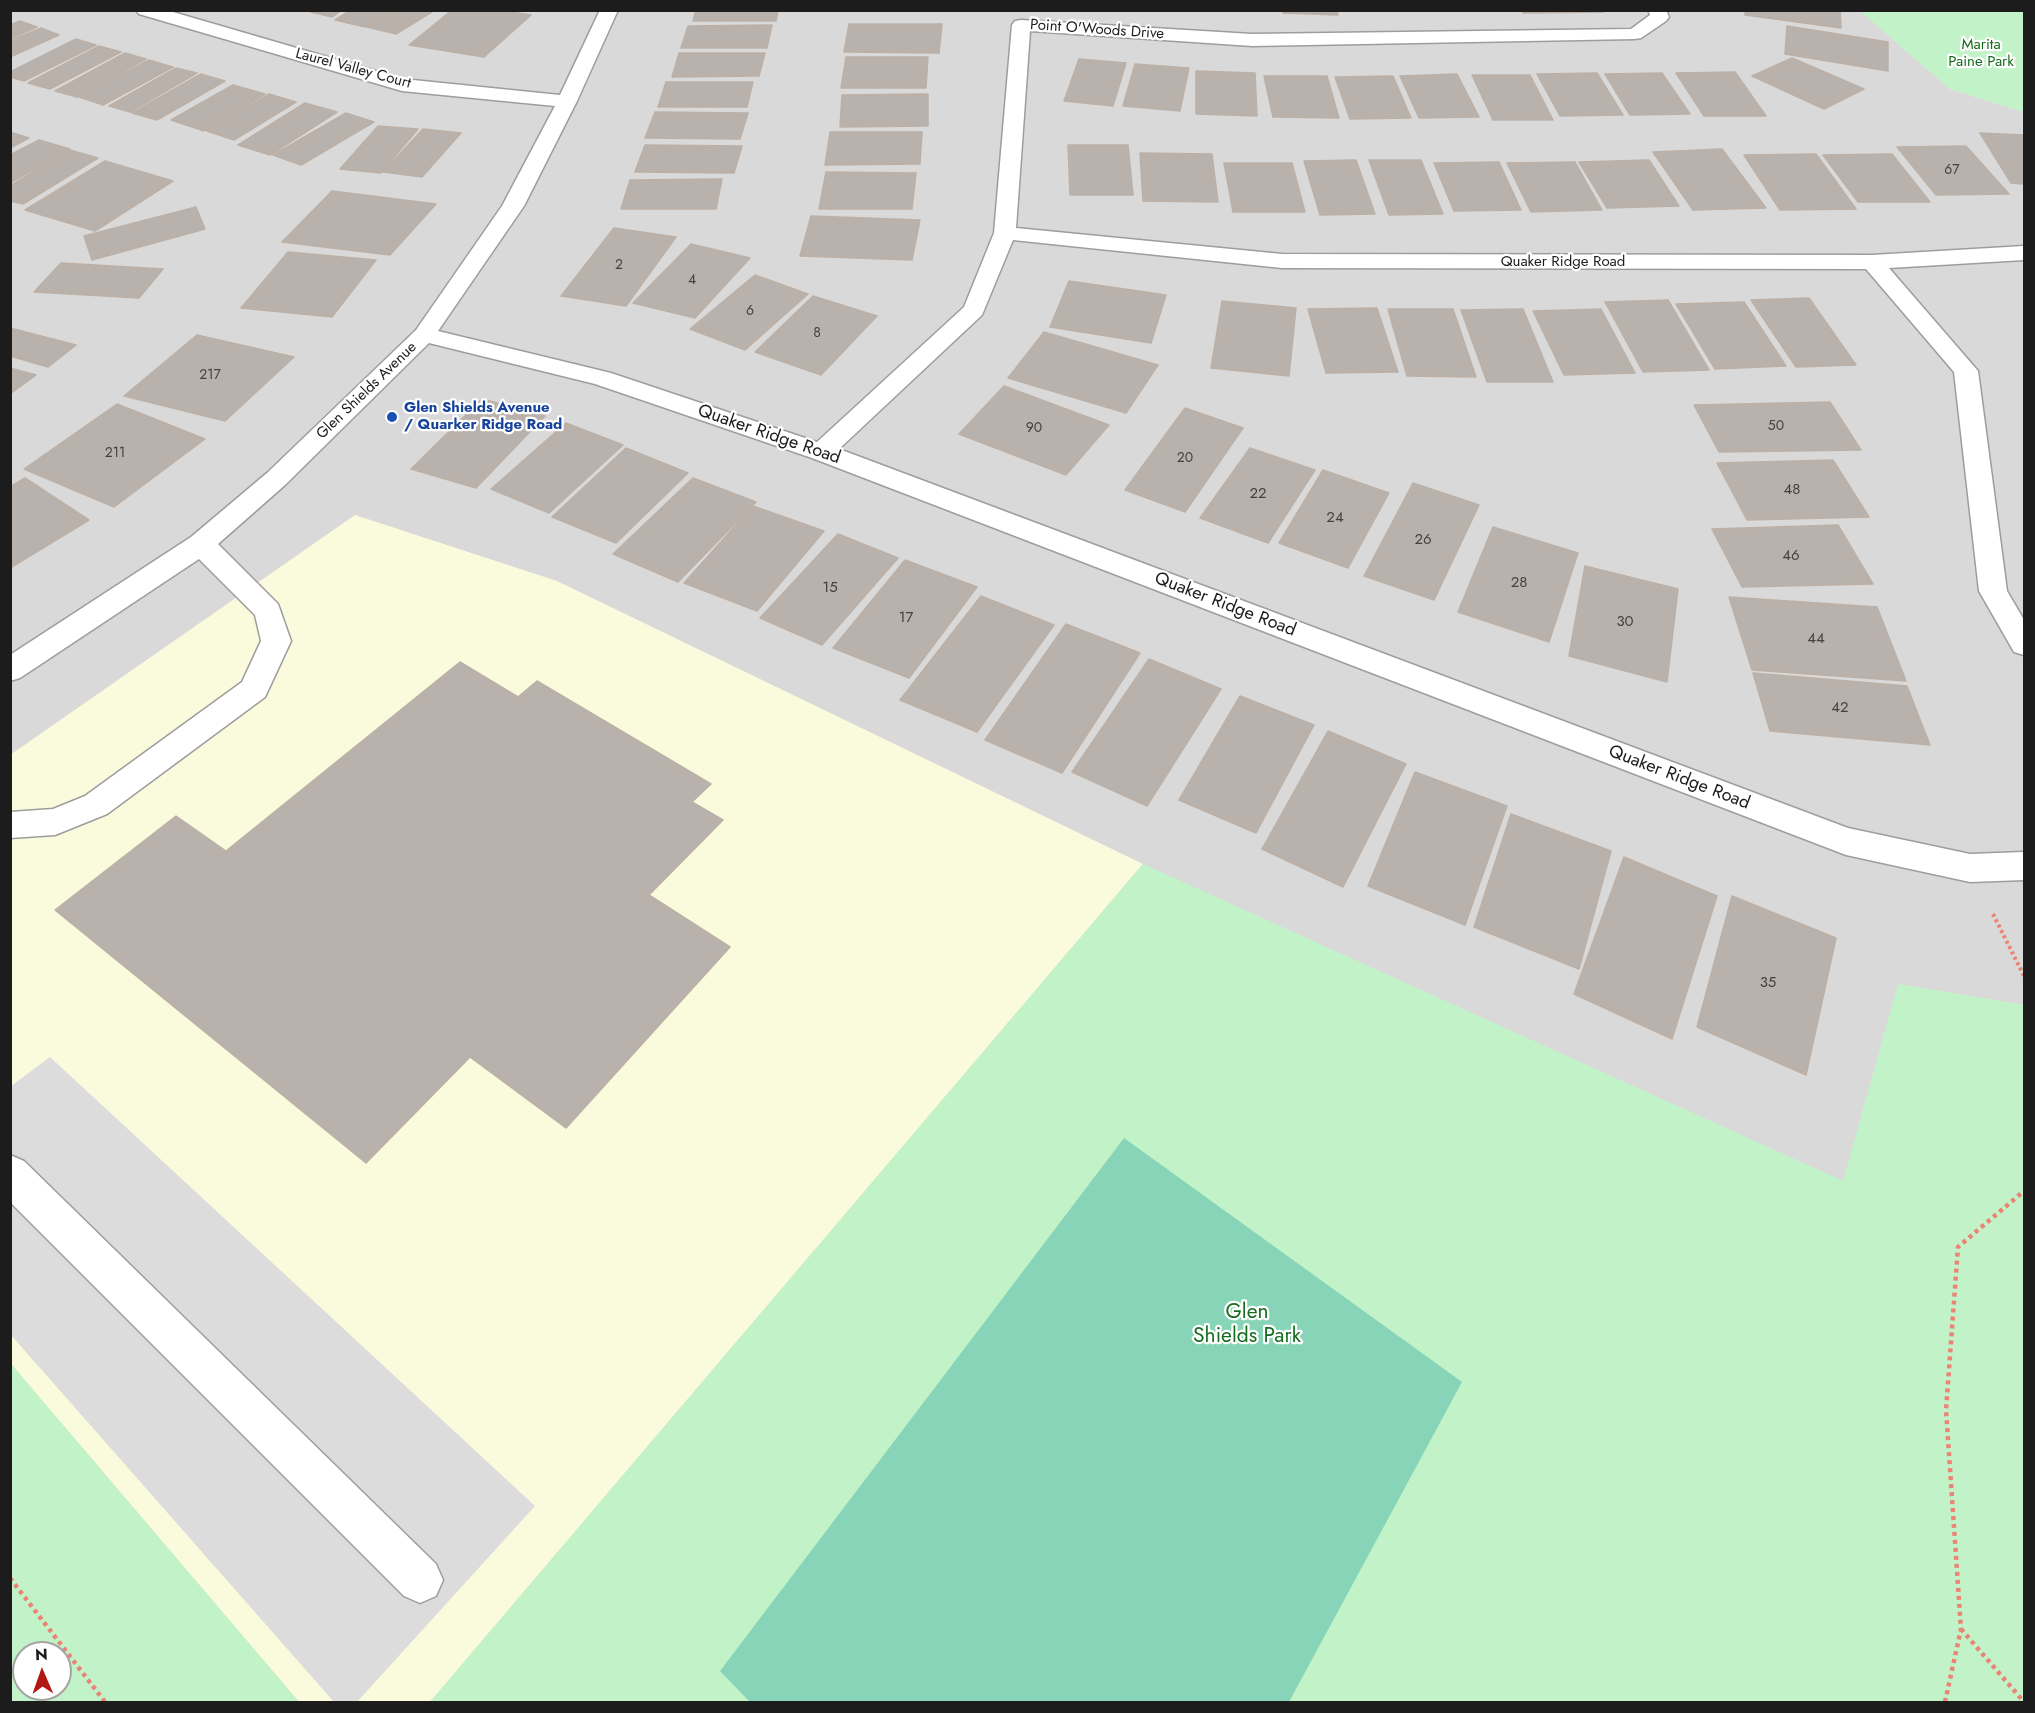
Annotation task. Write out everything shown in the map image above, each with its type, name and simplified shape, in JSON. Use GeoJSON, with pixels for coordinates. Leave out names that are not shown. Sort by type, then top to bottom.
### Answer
{"type":"FeatureCollection","features":[{"type":"Feature","properties":{"kind":"street","name":"Laurel Valley Court"},"geometry":{"type":"LineString","coordinates":[[145,10],[402,85],[567,101]]}},
{"type":"Feature","properties":{"kind":"street","name":"Glen Shields Avenue"},"geometry":{"type":"LineString","coordinates":[[10,670],[201,544],[276,478],[424,335],[513,206],[567,101],[609,10]]}},
{"type":"Feature","properties":{"kind":"street","name":"Point O'Woods Drive"},"geometry":{"type":"LineString","coordinates":[[821,452],[974,310],[1005,233],[1021,25],[1252,40],[1635,34],[1660,17],[1657,10]]}},
{"type":"Feature","properties":{"kind":"street","name":"Quaker Ridge Road"},"geometry":{"type":"LineString","coordinates":[[1005,233],[1282,261],[1872,262],[2025,253]]}},
{"type":"Feature","properties":{"kind":"street"},"geometry":{"type":"LineString","coordinates":[[1872,262],[1966,371],[1993,591],[2025,644]]}},
{"type":"Feature","properties":{"kind":"street","name":"Quaker Ridge Road"},"geometry":{"type":"LineString","coordinates":[[424,335],[602,378],[821,452],[1846,841],[1970,868],[2025,866]]}},
{"type":"Feature","properties":{"kind":"street"},"geometry":{"type":"LineString","coordinates":[[10,825],[55,822],[96,805],[254,689],[276,641],[268,611],[201,544]]}},
{"type":"Feature","properties":{"kind":"street"},"geometry":{"type":"LineString","coordinates":[[10,1173],[420,1580]]}},
{"type":"Feature","properties":{"kind":"path"},"geometry":{"type":"LineString","coordinates":[[1970,868],[2025,976]]}},
{"type":"Feature","properties":{"kind":"path"},"geometry":{"type":"LineString","coordinates":[[1945,1702],[1960,1629],[1946,1410],[1958,1247],[2025,1191]]}},
{"type":"Feature","properties":{"kind":"path"},"geometry":{"type":"LineString","coordinates":[[10,1578],[105,1702]]}},
{"type":"Feature","properties":{"kind":"path"},"geometry":{"type":"LineString","coordinates":[[1960,1629],[2024,1702]]}},
{"type":"Feature","properties":{"kind":"shaded area"},"geometry":{"type":"Polygon","coordinates":[[[1860,10],[1950,89],[2024,112],[2024,1702],[11,1702],[11,11],[1860,10]]]}},
{"type":"Feature","properties":{"kind":"shaded area"},"geometry":{"type":"Polygon","coordinates":[[[355,515],[557,581],[1143,864],[430,1702],[299,1702],[11,1364],[10,755],[355,515]]]}},
{"type":"Feature","properties":{"kind":"shaded area"},"geometry":{"type":"Polygon","coordinates":[[[50,1057],[535,1506],[357,1702],[334,1702],[11,1335],[10,1087],[50,1057]]]}},
{"type":"Feature","properties":{"kind":"green space","name":"Marita Paine Park"},"geometry":{"type":"Polygon","coordinates":[[[1860,11],[2024,11],[2024,112],[1950,89],[1860,11]]]}},
{"type":"Feature","properties":{"kind":"green space","name":"Glen Shields Park"},"geometry":{"type":"Polygon","coordinates":[[[1143,864],[1843,1181],[1898,984],[2024,1005],[2024,1702],[430,1702],[1143,864]]]}},
{"type":"Feature","properties":{"kind":"green space"},"geometry":{"type":"Polygon","coordinates":[[[1124,1138],[1462,1382],[1289,1702],[750,1702],[720,1671],[1124,1138]]]}},
{"type":"Feature","properties":{"kind":"green space"},"geometry":{"type":"Polygon","coordinates":[[[10,1364],[11,1364],[299,1702],[11,1702],[10,1364]]]}},
{"type":"Feature","properties":{"kind":"building"},"geometry":{"type":"Polygon","coordinates":[[[303,10],[342,10],[332,17],[303,10]]]}},
{"type":"Feature","properties":{"kind":"building"},"geometry":{"type":"Polygon","coordinates":[[[351,10],[394,10],[365,27],[335,20],[351,10]]]}},
{"type":"Feature","properties":{"kind":"building"},"geometry":{"type":"Polygon","coordinates":[[[395,10],[435,10],[396,34],[367,27],[395,10]]]}},
{"type":"Feature","properties":{"kind":"building"},"geometry":{"type":"Polygon","coordinates":[[[452,10],[498,10],[531,15],[484,57],[409,45],[452,10]]]}},
{"type":"Feature","properties":{"kind":"building"},"geometry":{"type":"Polygon","coordinates":[[[696,10],[778,10],[776,21],[693,21],[696,10]]]}},
{"type":"Feature","properties":{"kind":"building"},"geometry":{"type":"Polygon","coordinates":[[[1282,10],[1337,10],[1338,15],[1283,13],[1282,10]]]}},
{"type":"Feature","properties":{"kind":"building"},"geometry":{"type":"Polygon","coordinates":[[[1522,10],[1603,10],[1604,12],[1523,13],[1522,10]]]}},
{"type":"Feature","properties":{"kind":"building"},"geometry":{"type":"Polygon","coordinates":[[[1745,10],[1840,10],[1841,28],[1745,15],[1745,10]]]}},
{"type":"Feature","properties":{"kind":"building"},"geometry":{"type":"Polygon","coordinates":[[[20,21],[37,27],[10,39],[10,25],[20,21]]]}},
{"type":"Feature","properties":{"kind":"building"},"geometry":{"type":"Polygon","coordinates":[[[849,24],[942,24],[939,53],[844,52],[849,24]]]}},
{"type":"Feature","properties":{"kind":"building"},"geometry":{"type":"Polygon","coordinates":[[[772,25],[767,48],[681,48],[688,26],[772,25]]]}},
{"type":"Feature","properties":{"kind":"building"},"geometry":{"type":"Polygon","coordinates":[[[1787,26],[1888,42],[1888,71],[1785,54],[1787,26]]]}},
{"type":"Feature","properties":{"kind":"building"},"geometry":{"type":"Polygon","coordinates":[[[41,28],[59,35],[10,57],[10,41],[41,28]]]}},
{"type":"Feature","properties":{"kind":"building"},"geometry":{"type":"Polygon","coordinates":[[[76,39],[96,45],[24,81],[10,77],[10,72],[76,39]]]}},
{"type":"Feature","properties":{"kind":"building"},"geometry":{"type":"Polygon","coordinates":[[[99,46],[121,52],[50,89],[28,83],[99,46]]]}},
{"type":"Feature","properties":{"kind":"building"},"geometry":{"type":"Polygon","coordinates":[[[125,53],[146,59],[77,97],[55,91],[125,53]]]}},
{"type":"Feature","properties":{"kind":"building"},"geometry":{"type":"Polygon","coordinates":[[[679,53],[765,53],[759,76],[672,77],[679,53]]]}},
{"type":"Feature","properties":{"kind":"building"},"geometry":{"type":"Polygon","coordinates":[[[846,57],[928,57],[926,88],[841,88],[846,57]]]}},
{"type":"Feature","properties":{"kind":"building"},"geometry":{"type":"Polygon","coordinates":[[[1792,58],[1864,89],[1824,109],[1752,76],[1792,58]]]}},
{"type":"Feature","properties":{"kind":"building"},"geometry":{"type":"Polygon","coordinates":[[[1079,59],[1126,63],[1113,106],[1064,101],[1079,59]]]}},
{"type":"Feature","properties":{"kind":"building"},"geometry":{"type":"Polygon","coordinates":[[[149,60],[173,67],[103,105],[79,97],[149,60]]]}},
{"type":"Feature","properties":{"kind":"building"},"geometry":{"type":"Polygon","coordinates":[[[1135,64],[1189,68],[1180,111],[1123,106],[1135,64]]]}},
{"type":"Feature","properties":{"kind":"building"},"geometry":{"type":"Polygon","coordinates":[[[176,68],[197,73],[130,112],[109,106],[176,68]]]}},
{"type":"Feature","properties":{"kind":"building"},"geometry":{"type":"Polygon","coordinates":[[[1196,71],[1255,73],[1257,116],[1196,114],[1196,71]]]}},
{"type":"Feature","properties":{"kind":"building"},"geometry":{"type":"Polygon","coordinates":[[[1735,72],[1766,116],[1704,116],[1676,73],[1735,72]]]}},
{"type":"Feature","properties":{"kind":"building"},"geometry":{"type":"Polygon","coordinates":[[[1597,73],[1623,115],[1560,116],[1537,74],[1597,73]]]}},
{"type":"Feature","properties":{"kind":"building"},"geometry":{"type":"Polygon","coordinates":[[[1662,73],[1690,114],[1630,115],[1605,74],[1662,73]]]}},
{"type":"Feature","properties":{"kind":"building"},"geometry":{"type":"Polygon","coordinates":[[[201,74],[225,81],[157,120],[132,113],[201,74]]]}},
{"type":"Feature","properties":{"kind":"building"},"geometry":{"type":"Polygon","coordinates":[[[1457,74],[1479,117],[1419,118],[1400,76],[1457,74]]]}},
{"type":"Feature","properties":{"kind":"building"},"geometry":{"type":"Polygon","coordinates":[[[1472,75],[1530,75],[1553,120],[1493,120],[1472,75]]]}},
{"type":"Feature","properties":{"kind":"building"},"geometry":{"type":"Polygon","coordinates":[[[1264,76],[1327,76],[1339,118],[1273,117],[1264,76]]]}},
{"type":"Feature","properties":{"kind":"building"},"geometry":{"type":"Polygon","coordinates":[[[1393,76],[1411,118],[1350,119],[1335,77],[1393,76]]]}},
{"type":"Feature","properties":{"kind":"building"},"geometry":{"type":"Polygon","coordinates":[[[666,82],[753,82],[747,107],[658,107],[666,82]]]}},
{"type":"Feature","properties":{"kind":"building"},"geometry":{"type":"Polygon","coordinates":[[[233,85],[265,94],[204,131],[171,120],[233,85]]]}},
{"type":"Feature","properties":{"kind":"building"},"geometry":{"type":"Polygon","coordinates":[[[269,94],[296,102],[234,140],[207,131],[269,94]]]}},
{"type":"Feature","properties":{"kind":"building"},"geometry":{"type":"Polygon","coordinates":[[[928,94],[928,126],[840,127],[842,95],[928,94]]]}},
{"type":"Feature","properties":{"kind":"building"},"geometry":{"type":"Polygon","coordinates":[[[305,103],[337,112],[270,155],[238,145],[305,103]]]}},
{"type":"Feature","properties":{"kind":"building"},"geometry":{"type":"Polygon","coordinates":[[[655,112],[748,113],[740,139],[645,138],[655,112]]]}},
{"type":"Feature","properties":{"kind":"building"},"geometry":{"type":"Polygon","coordinates":[[[346,113],[374,122],[301,165],[273,155],[346,113]]]}},
{"type":"Feature","properties":{"kind":"building"},"geometry":{"type":"Polygon","coordinates":[[[378,126],[418,129],[381,173],[340,169],[378,126]]]}},
{"type":"Feature","properties":{"kind":"building"},"geometry":{"type":"Polygon","coordinates":[[[423,129],[461,133],[422,177],[383,172],[423,129]]]}},
{"type":"Feature","properties":{"kind":"building"},"geometry":{"type":"Polygon","coordinates":[[[10,132],[29,138],[10,148],[10,132]]]}},
{"type":"Feature","properties":{"kind":"building"},"geometry":{"type":"Polygon","coordinates":[[[830,132],[922,132],[920,164],[825,165],[830,132]]]}},
{"type":"Feature","properties":{"kind":"building"},"geometry":{"type":"Polygon","coordinates":[[[1980,133],[2024,135],[2024,184],[2011,183],[1980,133]]]}},
{"type":"Feature","properties":{"kind":"building"},"geometry":{"type":"Polygon","coordinates":[[[39,140],[70,149],[10,183],[10,155],[39,140]]]}},
{"type":"Feature","properties":{"kind":"building"},"geometry":{"type":"Polygon","coordinates":[[[645,145],[742,146],[734,173],[635,172],[645,145]]]}},
{"type":"Feature","properties":{"kind":"building"},"geometry":{"type":"Polygon","coordinates":[[[1068,145],[1128,145],[1133,195],[1070,195],[1068,145]]]}},
{"type":"Feature","properties":{"kind":"building"},"geometry":{"type":"Polygon","coordinates":[[[1966,146],[2009,194],[1936,195],[1897,147],[1966,146]]]}},
{"type":"Feature","properties":{"kind":"building"},"geometry":{"type":"Polygon","coordinates":[[[1722,149],[1766,208],[1693,210],[1653,152],[1722,149]]]}},
{"type":"Feature","properties":{"kind":"building"},"geometry":{"type":"Polygon","coordinates":[[[70,150],[98,158],[23,204],[10,201],[10,186],[70,150]]]}},
{"type":"Feature","properties":{"kind":"building"},"geometry":{"type":"Polygon","coordinates":[[[1140,153],[1212,154],[1218,202],[1143,201],[1140,153]]]}},
{"type":"Feature","properties":{"kind":"building"},"geometry":{"type":"Polygon","coordinates":[[[1816,154],[1856,209],[1780,210],[1744,155],[1816,154]]]}},
{"type":"Feature","properties":{"kind":"building"},"geometry":{"type":"Polygon","coordinates":[[[1892,154],[1930,202],[1858,202],[1823,155],[1892,154]]]}},
{"type":"Feature","properties":{"kind":"building"},"geometry":{"type":"Polygon","coordinates":[[[1356,160],[1375,214],[1320,215],[1304,161],[1356,160]]]}},
{"type":"Feature","properties":{"kind":"building"},"geometry":{"type":"Polygon","coordinates":[[[1369,160],[1421,160],[1443,214],[1389,215],[1369,160]]]}},
{"type":"Feature","properties":{"kind":"building"},"geometry":{"type":"Polygon","coordinates":[[[1649,160],[1679,206],[1607,208],[1579,162],[1649,160]]]}},
{"type":"Feature","properties":{"kind":"building"},"geometry":{"type":"Polygon","coordinates":[[[105,161],[173,181],[95,231],[25,210],[105,161]]]}},
{"type":"Feature","properties":{"kind":"building"},"geometry":{"type":"Polygon","coordinates":[[[1499,162],[1521,210],[1454,211],[1434,163],[1499,162]]]}},
{"type":"Feature","properties":{"kind":"building"},"geometry":{"type":"Polygon","coordinates":[[[1575,162],[1602,210],[1531,212],[1507,163],[1575,162]]]}},
{"type":"Feature","properties":{"kind":"building"},"geometry":{"type":"Polygon","coordinates":[[[1224,163],[1292,163],[1305,212],[1233,212],[1224,163]]]}},
{"type":"Feature","properties":{"kind":"building"},"geometry":{"type":"Polygon","coordinates":[[[826,172],[916,173],[912,209],[819,209],[826,172]]]}},
{"type":"Feature","properties":{"kind":"building"},"geometry":{"type":"Polygon","coordinates":[[[722,179],[716,209],[621,209],[630,180],[722,179]]]}},
{"type":"Feature","properties":{"kind":"building"},"geometry":{"type":"Polygon","coordinates":[[[332,191],[436,204],[390,255],[282,242],[332,191]]]}},
{"type":"Feature","properties":{"kind":"building"},"geometry":{"type":"Polygon","coordinates":[[[196,207],[205,229],[92,260],[84,236],[196,207]]]}},
{"type":"Feature","properties":{"kind":"building"},"geometry":{"type":"Polygon","coordinates":[[[811,216],[920,220],[912,260],[800,256],[811,216]]]}},
{"type":"Feature","properties":{"kind":"building"},"geometry":{"type":"Polygon","coordinates":[[[614,228],[676,237],[626,306],[561,296],[614,228]]]}},
{"type":"Feature","properties":{"kind":"building"},"geometry":{"type":"Polygon","coordinates":[[[691,244],[750,258],[695,318],[633,303],[691,244]]]}},
{"type":"Feature","properties":{"kind":"building"},"geometry":{"type":"Polygon","coordinates":[[[288,252],[376,260],[332,317],[241,308],[288,252]]]}},
{"type":"Feature","properties":{"kind":"building"},"geometry":{"type":"Polygon","coordinates":[[[61,263],[163,269],[139,298],[34,292],[61,263]]]}},
{"type":"Feature","properties":{"kind":"building"},"geometry":{"type":"Polygon","coordinates":[[[755,275],[808,294],[745,350],[690,329],[755,275]]]}},
{"type":"Feature","properties":{"kind":"building"},"geometry":{"type":"Polygon","coordinates":[[[1069,281],[1166,295],[1151,343],[1050,327],[1069,281]]]}},
{"type":"Feature","properties":{"kind":"building"},"geometry":{"type":"Polygon","coordinates":[[[813,296],[877,316],[821,375],[755,352],[813,296]]]}},
{"type":"Feature","properties":{"kind":"building"},"geometry":{"type":"Polygon","coordinates":[[[1809,298],[1856,365],[1796,367],[1751,300],[1809,298]]]}},
{"type":"Feature","properties":{"kind":"building"},"geometry":{"type":"Polygon","coordinates":[[[1668,300],[1709,370],[1643,372],[1605,302],[1668,300]]]}},
{"type":"Feature","properties":{"kind":"building"},"geometry":{"type":"Polygon","coordinates":[[[1222,301],[1296,308],[1289,376],[1211,368],[1222,301]]]}},
{"type":"Feature","properties":{"kind":"building"},"geometry":{"type":"Polygon","coordinates":[[[1744,302],[1786,366],[1715,369],[1676,304],[1744,302]]]}},
{"type":"Feature","properties":{"kind":"building"},"geometry":{"type":"Polygon","coordinates":[[[1377,308],[1398,372],[1326,373],[1308,309],[1377,308]]]}},
{"type":"Feature","properties":{"kind":"building"},"geometry":{"type":"Polygon","coordinates":[[[1388,309],[1453,309],[1476,377],[1407,376],[1388,309]]]}},
{"type":"Feature","properties":{"kind":"building"},"geometry":{"type":"Polygon","coordinates":[[[1523,309],[1553,382],[1487,382],[1461,310],[1523,309]]]}},
{"type":"Feature","properties":{"kind":"building"},"geometry":{"type":"Polygon","coordinates":[[[1601,309],[1635,373],[1564,375],[1533,311],[1601,309]]]}},
{"type":"Feature","properties":{"kind":"building"},"geometry":{"type":"Polygon","coordinates":[[[10,328],[76,345],[48,367],[10,356],[10,328]]]}},
{"type":"Feature","properties":{"kind":"building"},"geometry":{"type":"Polygon","coordinates":[[[1044,332],[1158,365],[1126,413],[1008,378],[1044,332]]]}},
{"type":"Feature","properties":{"kind":"building"},"geometry":{"type":"Polygon","coordinates":[[[197,335],[294,357],[225,421],[124,396],[197,335]]]}},
{"type":"Feature","properties":{"kind":"building"},"geometry":{"type":"Polygon","coordinates":[[[10,368],[36,375],[10,394],[10,368]]]}},
{"type":"Feature","properties":{"kind":"building"},"geometry":{"type":"Polygon","coordinates":[[[1004,386],[1109,425],[1066,475],[959,434],[1004,386]]]}},
{"type":"Feature","properties":{"kind":"building"},"geometry":{"type":"Polygon","coordinates":[[[482,399],[545,416],[476,488],[411,469],[482,399]]]}},
{"type":"Feature","properties":{"kind":"building"},"geometry":{"type":"Polygon","coordinates":[[[1830,402],[1861,450],[1719,452],[1694,405],[1830,402]]]}},
{"type":"Feature","properties":{"kind":"building"},"geometry":{"type":"Polygon","coordinates":[[[117,404],[205,439],[114,507],[24,469],[117,404]]]}},
{"type":"Feature","properties":{"kind":"building"},"geometry":{"type":"Polygon","coordinates":[[[1185,408],[1243,428],[1185,512],[1125,490],[1185,408]]]}},
{"type":"Feature","properties":{"kind":"building"},"geometry":{"type":"Polygon","coordinates":[[[566,423],[623,445],[549,513],[491,489],[566,423]]]}},
{"type":"Feature","properties":{"kind":"building"},"geometry":{"type":"Polygon","coordinates":[[[626,448],[688,473],[616,543],[552,517],[626,448]]]}},
{"type":"Feature","properties":{"kind":"building"},"geometry":{"type":"Polygon","coordinates":[[[1250,448],[1315,470],[1268,543],[1200,518],[1250,448]]]}},
{"type":"Feature","properties":{"kind":"building"},"geometry":{"type":"Polygon","coordinates":[[[1833,460],[1869,517],[1747,520],[1717,463],[1833,460]]]}},
{"type":"Feature","properties":{"kind":"building"},"geometry":{"type":"Polygon","coordinates":[[[1323,470],[1389,493],[1348,568],[1279,543],[1323,470]]]}},
{"type":"Feature","properties":{"kind":"building"},"geometry":{"type":"Polygon","coordinates":[[[25,478],[89,520],[10,568],[10,487],[25,478]]]}},
{"type":"Feature","properties":{"kind":"building"},"geometry":{"type":"Polygon","coordinates":[[[693,478],[756,502],[678,582],[613,554],[693,478]]]}},
{"type":"Feature","properties":{"kind":"building"},"geometry":{"type":"Polygon","coordinates":[[[1413,483],[1479,505],[1434,600],[1364,576],[1413,483]]]}},
{"type":"Feature","properties":{"kind":"building"},"geometry":{"type":"Polygon","coordinates":[[[753,506],[824,531],[757,611],[684,583],[753,506]]]}},
{"type":"Feature","properties":{"kind":"building"},"geometry":{"type":"Polygon","coordinates":[[[1838,525],[1873,584],[1742,587],[1712,529],[1838,525]]]}},
{"type":"Feature","properties":{"kind":"building"},"geometry":{"type":"Polygon","coordinates":[[[1493,527],[1578,553],[1549,642],[1458,612],[1493,527]]]}},
{"type":"Feature","properties":{"kind":"building"},"geometry":{"type":"Polygon","coordinates":[[[838,534],[898,558],[822,645],[760,618],[838,534]]]}},
{"type":"Feature","properties":{"kind":"building"},"geometry":{"type":"Polygon","coordinates":[[[905,560],[977,587],[909,678],[833,648],[905,560]]]}},
{"type":"Feature","properties":{"kind":"building"},"geometry":{"type":"Polygon","coordinates":[[[1585,566],[1678,589],[1667,682],[1569,656],[1585,566]]]}},
{"type":"Feature","properties":{"kind":"building"},"geometry":{"type":"Polygon","coordinates":[[[981,596],[1054,625],[977,732],[900,700],[981,596]]]}},
{"type":"Feature","properties":{"kind":"building"},"geometry":{"type":"Polygon","coordinates":[[[1729,597],[1877,607],[1906,681],[1752,670],[1729,597]]]}},
{"type":"Feature","properties":{"kind":"building"},"geometry":{"type":"Polygon","coordinates":[[[1066,624],[1140,653],[1062,773],[985,740],[1066,624]]]}},
{"type":"Feature","properties":{"kind":"building"},"geometry":{"type":"Polygon","coordinates":[[[1149,659],[1221,689],[1147,806],[1072,772],[1149,659]]]}},
{"type":"Feature","properties":{"kind":"building"},"geometry":{"type":"Polygon","coordinates":[[[460,662],[518,697],[537,681],[711,784],[692,802],[723,820],[649,895],[730,947],[566,1128],[470,1057],[366,1163],[55,910],[176,816],[226,851],[460,662]]]}},
{"type":"Feature","properties":{"kind":"building"},"geometry":{"type":"Polygon","coordinates":[[[1753,673],[1907,686],[1930,745],[1770,731],[1753,673]]]}},
{"type":"Feature","properties":{"kind":"building"},"geometry":{"type":"Polygon","coordinates":[[[1240,696],[1314,725],[1256,833],[1179,800],[1240,696]]]}},
{"type":"Feature","properties":{"kind":"building"},"geometry":{"type":"Polygon","coordinates":[[[1328,731],[1406,764],[1343,887],[1262,849],[1328,731]]]}},
{"type":"Feature","properties":{"kind":"building"},"geometry":{"type":"Polygon","coordinates":[[[1415,772],[1507,806],[1465,925],[1368,886],[1415,772]]]}},
{"type":"Feature","properties":{"kind":"building"},"geometry":{"type":"Polygon","coordinates":[[[1511,814],[1611,851],[1579,969],[1474,927],[1511,814]]]}},
{"type":"Feature","properties":{"kind":"building"},"geometry":{"type":"Polygon","coordinates":[[[1624,857],[1717,896],[1672,1039],[1574,994],[1624,857]]]}},
{"type":"Feature","properties":{"kind":"building"},"geometry":{"type":"Polygon","coordinates":[[[1732,896],[1836,938],[1806,1075],[1697,1027],[1732,896]]]}},
{"type":"Feature","properties":{"kind":"place","name":"Glen Shields Avenue / Quarker Ridge Road"},"geometry":{"type":"Point","coordinates":[392,417]}}]}
